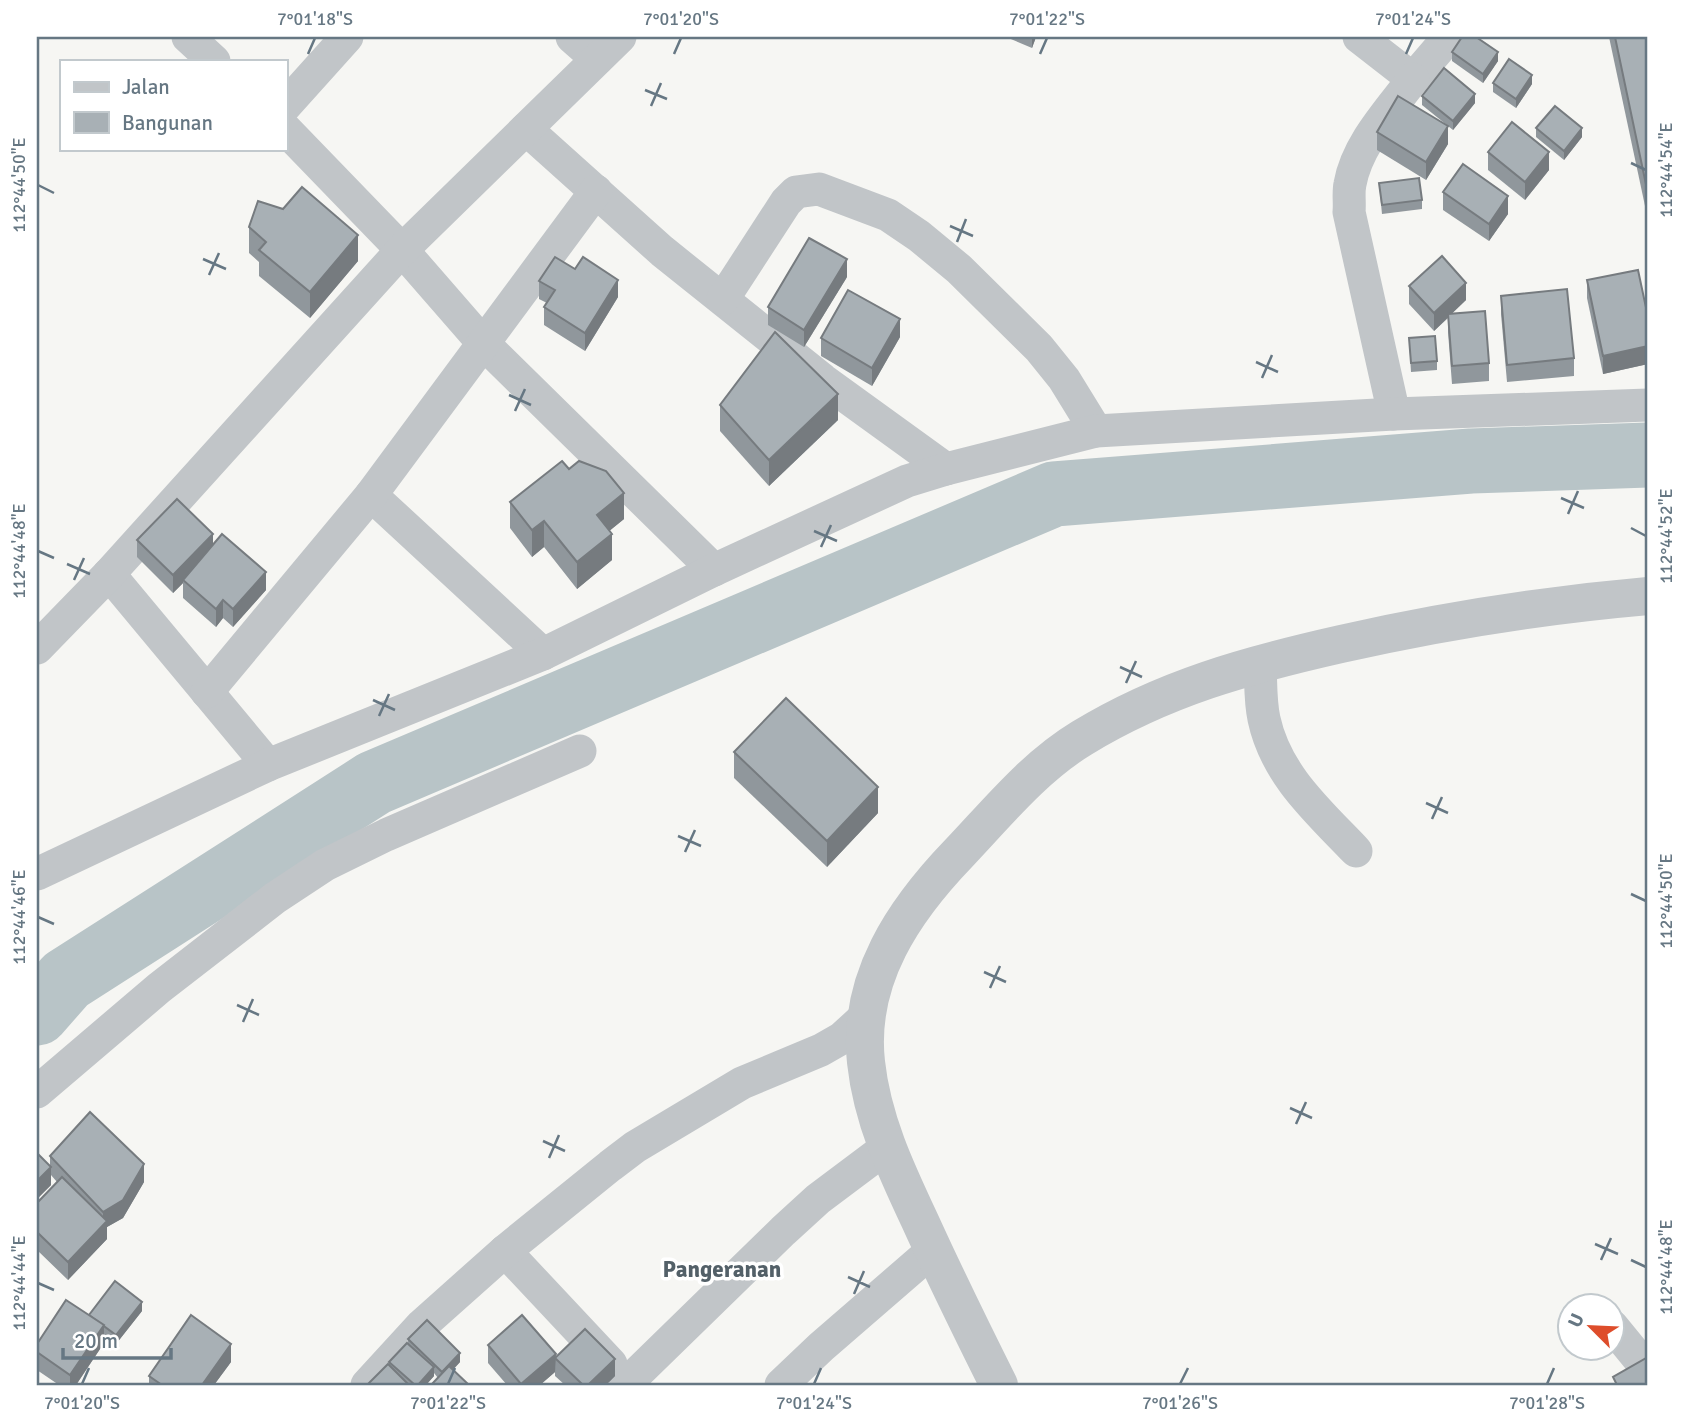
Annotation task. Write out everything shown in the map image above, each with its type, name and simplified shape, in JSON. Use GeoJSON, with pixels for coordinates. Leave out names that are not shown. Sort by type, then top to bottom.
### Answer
{"type":"FeatureCollection","features":[{"type":"Feature","properties":{"kind":"street"},"geometry":{"type":"LineString","coordinates":[[188,37],[213,60]]}},
{"type":"Feature","properties":{"kind":"street"},"geometry":{"type":"LineString","coordinates":[[287,104],[347,37]]}},
{"type":"Feature","properties":{"kind":"street"},"geometry":{"type":"LineString","coordinates":[[37,648],[109,574],[402,250],[608,48],[572,37]]}},
{"type":"Feature","properties":{"kind":"street"},"geometry":{"type":"LineString","coordinates":[[1359,37],[1413,79]]}},
{"type":"Feature","properties":{"kind":"street"},"geometry":{"type":"LineString","coordinates":[[1394,414],[1349,212],[1350,184],[1360,157],[1378,126],[1449,37]]}},
{"type":"Feature","properties":{"kind":"street"},"geometry":{"type":"LineString","coordinates":[[526,129],[662,250],[823,380],[946,469]]}},
{"type":"Feature","properties":{"kind":"street"},"geometry":{"type":"LineString","coordinates":[[287,131],[402,250],[482,343],[714,570]]}},
{"type":"Feature","properties":{"kind":"street"},"geometry":{"type":"LineString","coordinates":[[723,299],[786,202],[796,192],[819,189],[888,215],[959,269],[1039,348],[1064,379],[1096,431]]}},
{"type":"Feature","properties":{"kind":"street"},"geometry":{"type":"LineString","coordinates":[[207,692],[370,495],[596,191]]}},
{"type":"Feature","properties":{"kind":"street"},"geometry":{"type":"LineString","coordinates":[[37,874],[268,765],[543,654],[714,570],[907,481],[946,469],[1096,431],[1394,414],[1648,405]]}},
{"type":"Feature","properties":{"kind":"street"},"geometry":{"type":"LineString","coordinates":[[370,495],[543,654]]}},
{"type":"Feature","properties":{"kind":"street"},"geometry":{"type":"LineString","coordinates":[[109,574],[268,765]]}},
{"type":"Feature","properties":{"kind":"street"},"geometry":{"type":"LineString","coordinates":[[999,1385],[886,1148],[865,1060],[865,1017],[878,968],[896,930],[929,885],[1037,772],[1079,740],[1131,710],[1193,683],[1401,630],[1585,601],[1648,596]]}},
{"type":"Feature","properties":{"kind":"street"},"geometry":{"type":"LineString","coordinates":[[1260,664],[1263,717],[1279,760],[1301,794],[1356,851]]}},
{"type":"Feature","properties":{"kind":"street"},"geometry":{"type":"LineString","coordinates":[[37,1092],[159,988],[275,898],[325,865],[386,835],[580,751]]}},
{"type":"Feature","properties":{"kind":"street"},"geometry":{"type":"LineString","coordinates":[[366,1385],[422,1325],[505,1251],[635,1147],[742,1083],[842,1038],[865,1017]]}},
{"type":"Feature","properties":{"kind":"street"},"geometry":{"type":"LineString","coordinates":[[505,1251],[628,1384],[783,1231],[818,1199],[886,1148]]}},
{"type":"Feature","properties":{"kind":"street"},"geometry":{"type":"LineString","coordinates":[[781,1385],[933,1250]]}},
{"type":"Feature","properties":{"kind":"street"},"geometry":{"type":"LineString","coordinates":[[1626,1343],[1648,1370]]}},
{"type":"Feature","properties":{"kind":"building"},"geometry":{"type":"Polygon","coordinates":[[[1462,37],[1476,37],[1498,52],[1483,74],[1452,52],[1462,37]]]}},
{"type":"Feature","properties":{"kind":"building"},"geometry":{"type":"Polygon","coordinates":[[[1615,37],[1648,37],[1648,194],[1615,37]]]}},
{"type":"Feature","properties":{"kind":"building"},"geometry":{"type":"Polygon","coordinates":[[[1509,59],[1532,75],[1516,99],[1493,83],[1509,59]]]}},
{"type":"Feature","properties":{"kind":"building"},"geometry":{"type":"Polygon","coordinates":[[[1444,68],[1475,94],[1453,121],[1422,96],[1444,68]]]}},
{"type":"Feature","properties":{"kind":"building"},"geometry":{"type":"Polygon","coordinates":[[[1398,96],[1448,126],[1426,162],[1377,132],[1398,96]]]}},
{"type":"Feature","properties":{"kind":"building"},"geometry":{"type":"Polygon","coordinates":[[[1555,106],[1582,128],[1564,151],[1536,128],[1555,106]]]}},
{"type":"Feature","properties":{"kind":"building"},"geometry":{"type":"Polygon","coordinates":[[[1512,122],[1549,152],[1525,182],[1488,152],[1512,122]]]}},
{"type":"Feature","properties":{"kind":"building"},"geometry":{"type":"Polygon","coordinates":[[[1463,164],[1508,196],[1489,224],[1443,192],[1463,164]]]}},
{"type":"Feature","properties":{"kind":"building"},"geometry":{"type":"Polygon","coordinates":[[[1419,178],[1422,200],[1382,205],[1379,183],[1419,178]]]}},
{"type":"Feature","properties":{"kind":"building"},"geometry":{"type":"Polygon","coordinates":[[[302,187],[358,235],[310,292],[259,250],[266,242],[249,227],[258,201],[283,209],[302,187]]]}},
{"type":"Feature","properties":{"kind":"building"},"geometry":{"type":"Polygon","coordinates":[[[809,238],[847,259],[804,330],[768,307],[809,238]]]}},
{"type":"Feature","properties":{"kind":"building"},"geometry":{"type":"Polygon","coordinates":[[[1442,256],[1466,283],[1434,313],[1409,286],[1442,256]]]}},
{"type":"Feature","properties":{"kind":"building"},"geometry":{"type":"Polygon","coordinates":[[[555,257],[575,269],[583,257],[618,280],[585,333],[544,307],[555,290],[539,281],[555,257]]]}},
{"type":"Feature","properties":{"kind":"building"},"geometry":{"type":"Polygon","coordinates":[[[1638,270],[1648,317],[1648,346],[1603,356],[1587,280],[1638,270]]]}},
{"type":"Feature","properties":{"kind":"building"},"geometry":{"type":"Polygon","coordinates":[[[1567,289],[1574,358],[1507,365],[1501,296],[1567,289]]]}},
{"type":"Feature","properties":{"kind":"building"},"geometry":{"type":"Polygon","coordinates":[[[848,290],[900,319],[872,368],[821,338],[848,290]]]}},
{"type":"Feature","properties":{"kind":"building"},"geometry":{"type":"Polygon","coordinates":[[[1485,311],[1489,363],[1452,366],[1448,314],[1485,311]]]}},
{"type":"Feature","properties":{"kind":"building"},"geometry":{"type":"Polygon","coordinates":[[[775,332],[838,394],[769,460],[720,405],[775,332]]]}},
{"type":"Feature","properties":{"kind":"building"},"geometry":{"type":"Polygon","coordinates":[[[1435,336],[1437,361],[1411,363],[1409,338],[1435,336]]]}},
{"type":"Feature","properties":{"kind":"building"},"geometry":{"type":"Polygon","coordinates":[[[562,461],[569,469],[579,461],[606,471],[624,493],[597,515],[612,534],[577,562],[544,521],[532,530],[510,502],[562,461]]]}},
{"type":"Feature","properties":{"kind":"building"},"geometry":{"type":"Polygon","coordinates":[[[177,499],[213,534],[173,575],[137,540],[177,499]]]}},
{"type":"Feature","properties":{"kind":"building"},"geometry":{"type":"Polygon","coordinates":[[[222,534],[266,572],[233,609],[223,600],[216,609],[183,580],[222,534]]]}},
{"type":"Feature","properties":{"kind":"building"},"geometry":{"type":"Polygon","coordinates":[[[786,698],[878,787],[827,841],[734,752],[786,698]]]}},
{"type":"Feature","properties":{"kind":"building"},"geometry":{"type":"Polygon","coordinates":[[[90,1112],[144,1164],[123,1200],[103,1212],[50,1156],[90,1112]]]}},
{"type":"Feature","properties":{"kind":"building"},"geometry":{"type":"Polygon","coordinates":[[[37,1153],[51,1167],[37,1181],[37,1153]]]}},
{"type":"Feature","properties":{"kind":"building"},"geometry":{"type":"Polygon","coordinates":[[[62,1177],[107,1221],[68,1262],[37,1232],[37,1203],[62,1177]]]}},
{"type":"Feature","properties":{"kind":"building"},"geometry":{"type":"Polygon","coordinates":[[[115,1281],[142,1302],[116,1335],[89,1315],[115,1281]]]}},
{"type":"Feature","properties":{"kind":"building"},"geometry":{"type":"Polygon","coordinates":[[[66,1300],[104,1325],[70,1375],[37,1352],[37,1344],[66,1300]]]}},
{"type":"Feature","properties":{"kind":"building"},"geometry":{"type":"Polygon","coordinates":[[[191,1315],[231,1344],[202,1385],[162,1385],[149,1376],[191,1315]]]}},
{"type":"Feature","properties":{"kind":"building"},"geometry":{"type":"Polygon","coordinates":[[[522,1315],[556,1354],[521,1384],[488,1345],[522,1315]]]}},
{"type":"Feature","properties":{"kind":"building"},"geometry":{"type":"Polygon","coordinates":[[[427,1320],[460,1353],[442,1372],[408,1339],[427,1320]]]}},
{"type":"Feature","properties":{"kind":"building"},"geometry":{"type":"Polygon","coordinates":[[[585,1329],[615,1359],[588,1385],[583,1385],[555,1358],[585,1329]]]}},
{"type":"Feature","properties":{"kind":"building"},"geometry":{"type":"Polygon","coordinates":[[[407,1343],[434,1367],[418,1385],[389,1362],[407,1343]]]}},
{"type":"Feature","properties":{"kind":"building"},"geometry":{"type":"Polygon","coordinates":[[[1648,1357],[1648,1385],[1617,1385],[1613,1377],[1648,1357]]]}},
{"type":"Feature","properties":{"kind":"building"},"geometry":{"type":"Polygon","coordinates":[[[388,1364],[409,1385],[367,1385],[388,1364]]]}},
{"type":"Feature","properties":{"kind":"building"},"geometry":{"type":"Polygon","coordinates":[[[449,1366],[469,1385],[431,1385],[449,1366]]]}},
{"type":"Feature","properties":{"kind":"waterway"},"geometry":{"type":"LineString","coordinates":[[37,1013],[66,980],[374,783],[1054,494],[1471,461],[1648,455]]}},
{"type":"Feature","properties":{"kind":"district","name":"Pangeranan"},"geometry":{"type":"Point","coordinates":[722,1269]}}]}
